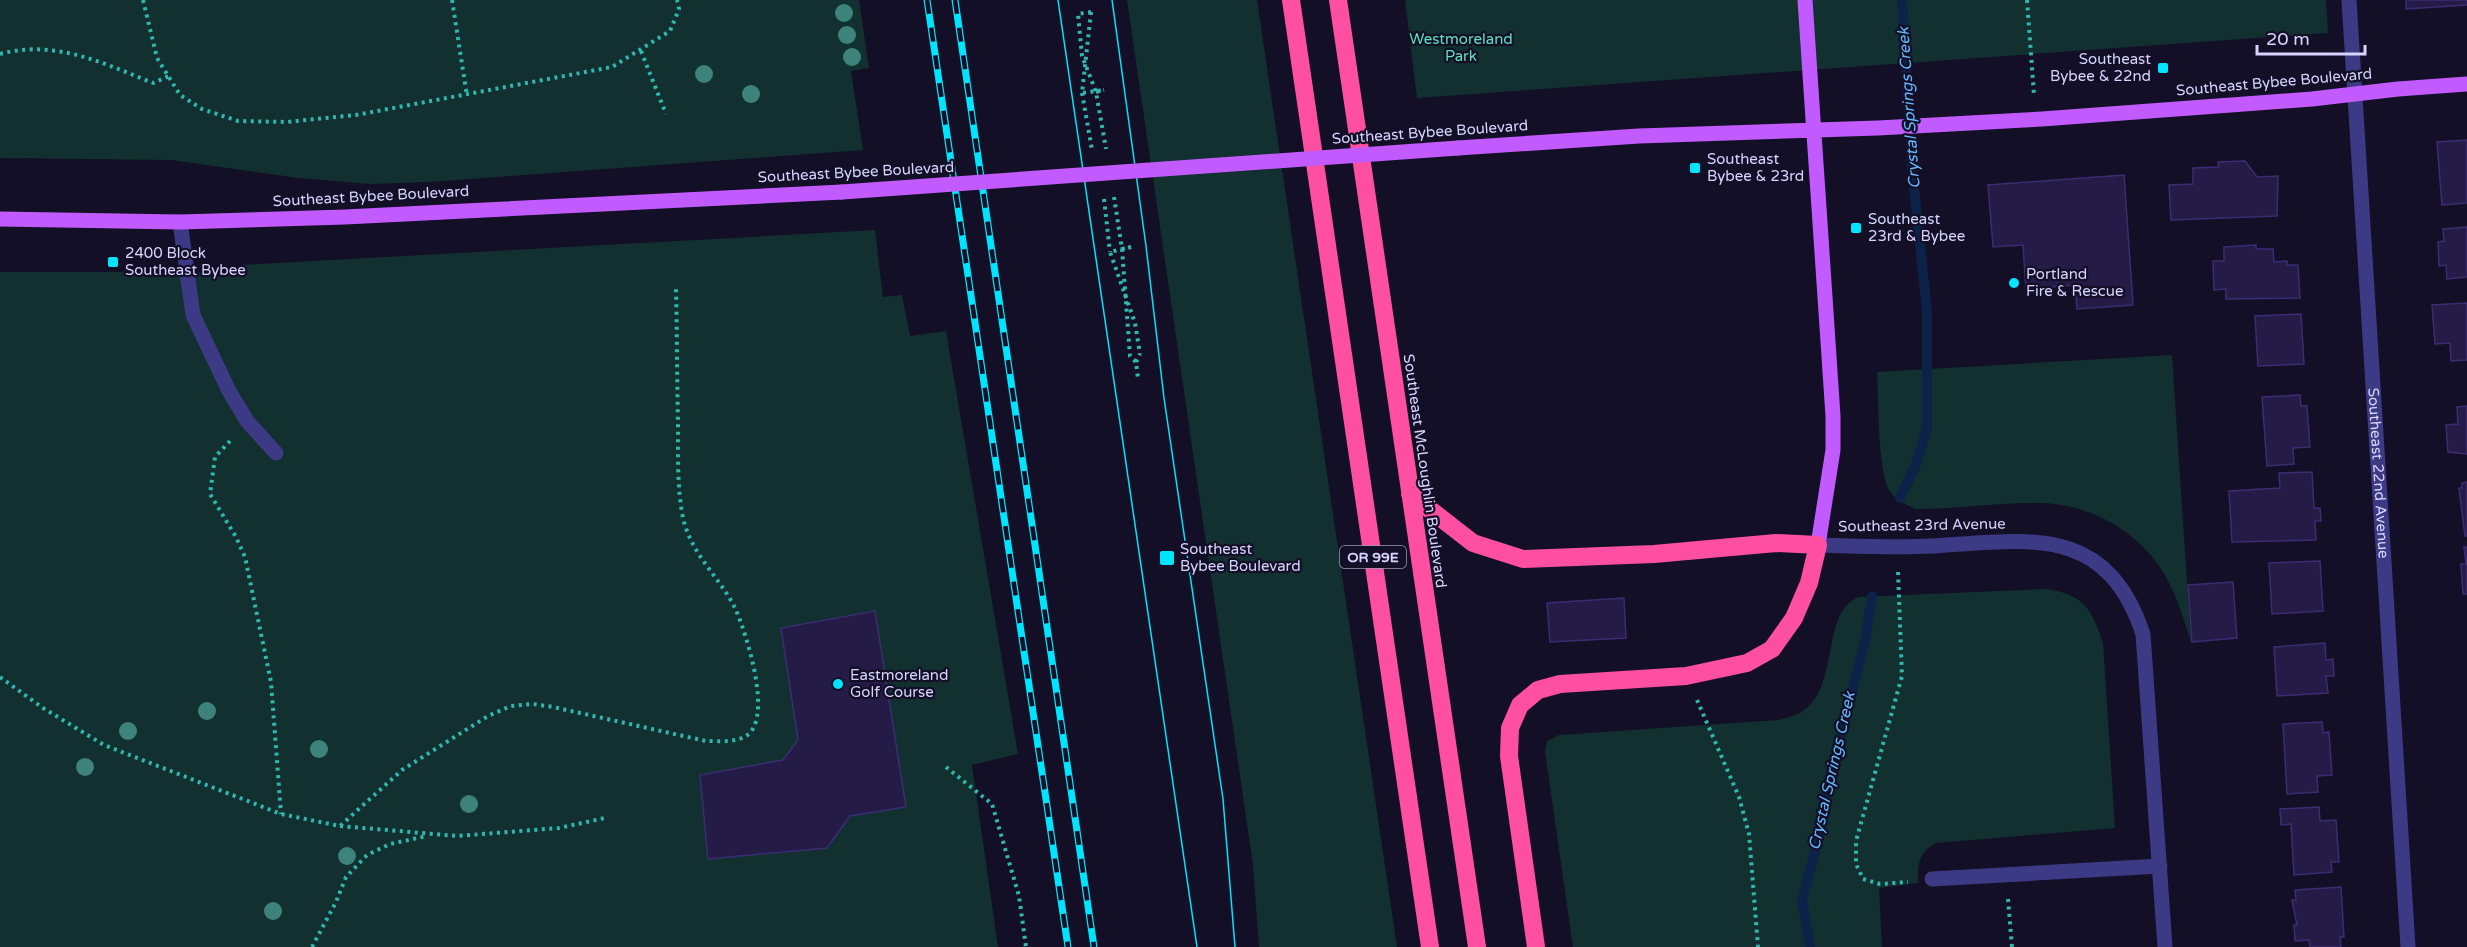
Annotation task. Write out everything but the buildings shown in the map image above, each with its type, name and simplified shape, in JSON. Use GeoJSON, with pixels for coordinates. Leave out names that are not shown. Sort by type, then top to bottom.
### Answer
{"type":"FeatureCollection","features":[{"type":"Feature","properties":{"kind":"highway","name":"OR 99E"},"geometry":{"type":"LineString","coordinates":[[1291,0],[1430,947]]}},
{"type":"Feature","properties":{"kind":"highway","name":"Southeast McLoughlin Boulevard"},"geometry":{"type":"LineString","coordinates":[[1338,0],[1477,947]]}},
{"type":"Feature","properties":{"kind":"highway"},"geometry":{"type":"LineString","coordinates":[[1410,494],[1473,543],[1523,559],[1654,554],[1776,543],[1818,545],[1809,583],[1794,618],[1772,649],[1747,663],[1686,676],[1560,684],[1538,690],[1520,705],[1510,728],[1509,756],[1536,947]]}},
{"type":"Feature","properties":{"kind":"main road","name":"Southeast 23rd Avenue"},"geometry":{"type":"LineString","coordinates":[[1805,0],[1833,416],[1833,450],[1818,545]]}},
{"type":"Feature","properties":{"kind":"main road","name":"Southeast Bybee Boulevard"},"geometry":{"type":"LineString","coordinates":[[0,219],[180,222],[345,217],[842,192],[1102,169],[1650,136],[1925,126],[2467,84]]}},
{"type":"Feature","properties":{"kind":"street","name":"Southeast 22nd Avenue"},"geometry":{"type":"LineString","coordinates":[[2349,0],[2408,947]]}},
{"type":"Feature","properties":{"kind":"street"},"geometry":{"type":"LineString","coordinates":[[180,222],[193,315],[229,391],[247,421],[276,453]]}},
{"type":"Feature","properties":{"kind":"street","name":"Southeast 23rd Avenue"},"geometry":{"type":"LineString","coordinates":[[1818,545],[1896,547],[2039,542],[2088,556],[2108,570],[2124,588],[2143,634],[2165,947]]}},
{"type":"Feature","properties":{"kind":"street"},"geometry":{"type":"LineString","coordinates":[[1932,879],[2160,866]]}},
{"type":"Feature","properties":{"kind":"path"},"geometry":{"type":"LineString","coordinates":[[143,0],[157,58],[180,95],[202,109],[238,121],[287,122],[356,115],[612,67],[670,31],[679,9],[677,0]]}},
{"type":"Feature","properties":{"kind":"path"},"geometry":{"type":"LineString","coordinates":[[452,0],[467,96]]}},
{"type":"Feature","properties":{"kind":"path"},"geometry":{"type":"LineString","coordinates":[[2027,0],[2036,118]]}},
{"type":"Feature","properties":{"kind":"path"},"geometry":{"type":"LineString","coordinates":[[1102,169],[1082,93],[1091,12],[1078,14],[1082,56],[1096,92],[1110,252],[1135,323],[1140,354],[1136,362],[1138,379]]}},
{"type":"Feature","properties":{"kind":"path"},"geometry":{"type":"LineString","coordinates":[[0,54],[17,49],[67,51],[153,83],[169,76]]}},
{"type":"Feature","properties":{"kind":"path"},"geometry":{"type":"LineString","coordinates":[[641,51],[666,114]]}},
{"type":"Feature","properties":{"kind":"path"},"geometry":{"type":"LineString","coordinates":[[1082,93],[1104,90],[1096,92]]}},
{"type":"Feature","properties":{"kind":"path"},"geometry":{"type":"LineString","coordinates":[[1113,193],[1122,249],[1130,356],[1136,362]]}},
{"type":"Feature","properties":{"kind":"path"},"geometry":{"type":"LineString","coordinates":[[1110,252],[1131,247],[1122,249]]}},
{"type":"Feature","properties":{"kind":"path"},"geometry":{"type":"LineString","coordinates":[[340,826],[402,770],[488,716],[511,706],[533,704],[554,707],[706,741],[730,741],[746,736],[756,725],[758,706],[751,650],[734,607],[695,552],[683,518],[678,452],[675,287]]}},
{"type":"Feature","properties":{"kind":"path"},"geometry":{"type":"LineString","coordinates":[[247,421],[215,457],[210,494],[236,537],[245,557],[271,682],[281,814]]}},
{"type":"Feature","properties":{"kind":"path"},"geometry":{"type":"LineString","coordinates":[[1896,547],[1902,676],[1862,814],[1856,841],[1856,864],[1863,879],[1880,884],[1932,879]]}},
{"type":"Feature","properties":{"kind":"path"},"geometry":{"type":"LineString","coordinates":[[1686,676],[1739,797],[1749,834],[1758,947]]}},
{"type":"Feature","properties":{"kind":"path"},"geometry":{"type":"LineString","coordinates":[[0,677],[43,708],[104,746],[281,814],[340,826],[431,836]]}},
{"type":"Feature","properties":{"kind":"path"},"geometry":{"type":"LineString","coordinates":[[946,767],[992,804],[1019,896],[1026,947]]}},
{"type":"Feature","properties":{"kind":"path"},"geometry":{"type":"LineString","coordinates":[[312,947],[336,902],[345,877],[367,855],[390,844],[431,836],[559,828],[605,818]]}},
{"type":"Feature","properties":{"kind":"path"},"geometry":{"type":"LineString","coordinates":[[2007,875],[2012,947]]}},
{"type":"Feature","properties":{"kind":"green space"},"geometry":{"type":"Polygon","coordinates":[[[0,0],[859,0],[869,68],[851,71],[863,150],[430,182],[370,184],[299,178],[171,160],[0,158],[0,0]]]}},
{"type":"Feature","properties":{"kind":"green space"},"geometry":{"type":"Polygon","coordinates":[[[1127,0],[1257,0],[1397,947],[1259,947],[1253,865],[1127,0]]]}},
{"type":"Feature","properties":{"kind":"green space","name":"Westmoreland Park"},"geometry":{"type":"Polygon","coordinates":[[[1405,0],[2326,0],[2328,33],[1417,98],[1405,0]]]}},
{"type":"Feature","properties":{"kind":"green space","name":"Eastmoreland Golf Course"},"geometry":{"type":"Polygon","coordinates":[[[875,230],[883,297],[902,295],[910,336],[946,331],[1018,754],[972,765],[998,947],[0,947],[0,272],[226,272],[241,265],[875,230]]]}},
{"type":"Feature","properties":{"kind":"green space"},"geometry":{"type":"Polygon","coordinates":[[[2172,355],[2191,642],[2172,589],[2150,554],[2119,527],[2101,517],[2061,505],[2040,503],[1916,509],[1905,504],[1889,490],[1880,450],[1877,372],[2172,355]]]}},
{"type":"Feature","properties":{"kind":"green space"},"geometry":{"type":"Polygon","coordinates":[[[2046,589],[2069,595],[2084,605],[2095,621],[2103,643],[2115,828],[1936,843],[1922,855],[1918,870],[1918,883],[1879,888],[1882,947],[1573,947],[1545,751],[1547,741],[1559,735],[1778,720],[1792,716],[1800,713],[1813,701],[1827,669],[1839,618],[1847,605],[1859,597],[2046,589]]]}},
{"type":"Feature","properties":{"kind":"waterway","name":"Crystal Springs Creek"},"geometry":{"type":"LineString","coordinates":[[1900,498],[1916,464],[1927,428],[1927,311],[1912,169],[1902,0]]}},
{"type":"Feature","properties":{"kind":"waterway","name":"Crystal Springs Creek"},"geometry":{"type":"LineString","coordinates":[[1810,947],[1802,900],[1816,848],[1827,788],[1865,641],[1872,596]]}},
{"type":"Feature","properties":{"kind":"tram line"},"geometry":{"type":"LineString","coordinates":[[1058,0],[1197,947]]}},
{"type":"Feature","properties":{"kind":"tram line"},"geometry":{"type":"LineString","coordinates":[[1112,0],[1146,246],[1164,398],[1223,799],[1235,947]]}},
{"type":"Feature","properties":{"kind":"railway"},"geometry":{"type":"LineString","coordinates":[[927,0],[1068,947]]}},
{"type":"Feature","properties":{"kind":"railway"},"geometry":{"type":"LineString","coordinates":[[955,0],[1094,947]]}},
{"type":"Feature","properties":{"kind":"place","name":"Southeast Bybee & 22nd"},"geometry":{"type":"Point","coordinates":[2163,68]}},
{"type":"Feature","properties":{"kind":"place","name":"Southeast Bybee & 23rd"},"geometry":{"type":"Point","coordinates":[1695,168]}},
{"type":"Feature","properties":{"kind":"place","name":"Southeast 23rd & Bybee"},"geometry":{"type":"Point","coordinates":[1856,228]}},
{"type":"Feature","properties":{"kind":"place","name":"2400 Block Southeast Bybee"},"geometry":{"type":"Point","coordinates":[113,262]}},
{"type":"Feature","properties":{"kind":"place","name":"Portland Fire & Rescue"},"geometry":{"type":"Point","coordinates":[2014,283]}},
{"type":"Feature","properties":{"kind":"place","name":"Southeast Bybee Boulevard"},"geometry":{"type":"Point","coordinates":[1167,558]}},
{"type":"Feature","properties":{"kind":"place","name":"Eastmoreland Golf Course"},"geometry":{"type":"Point","coordinates":[838,684]}}]}
